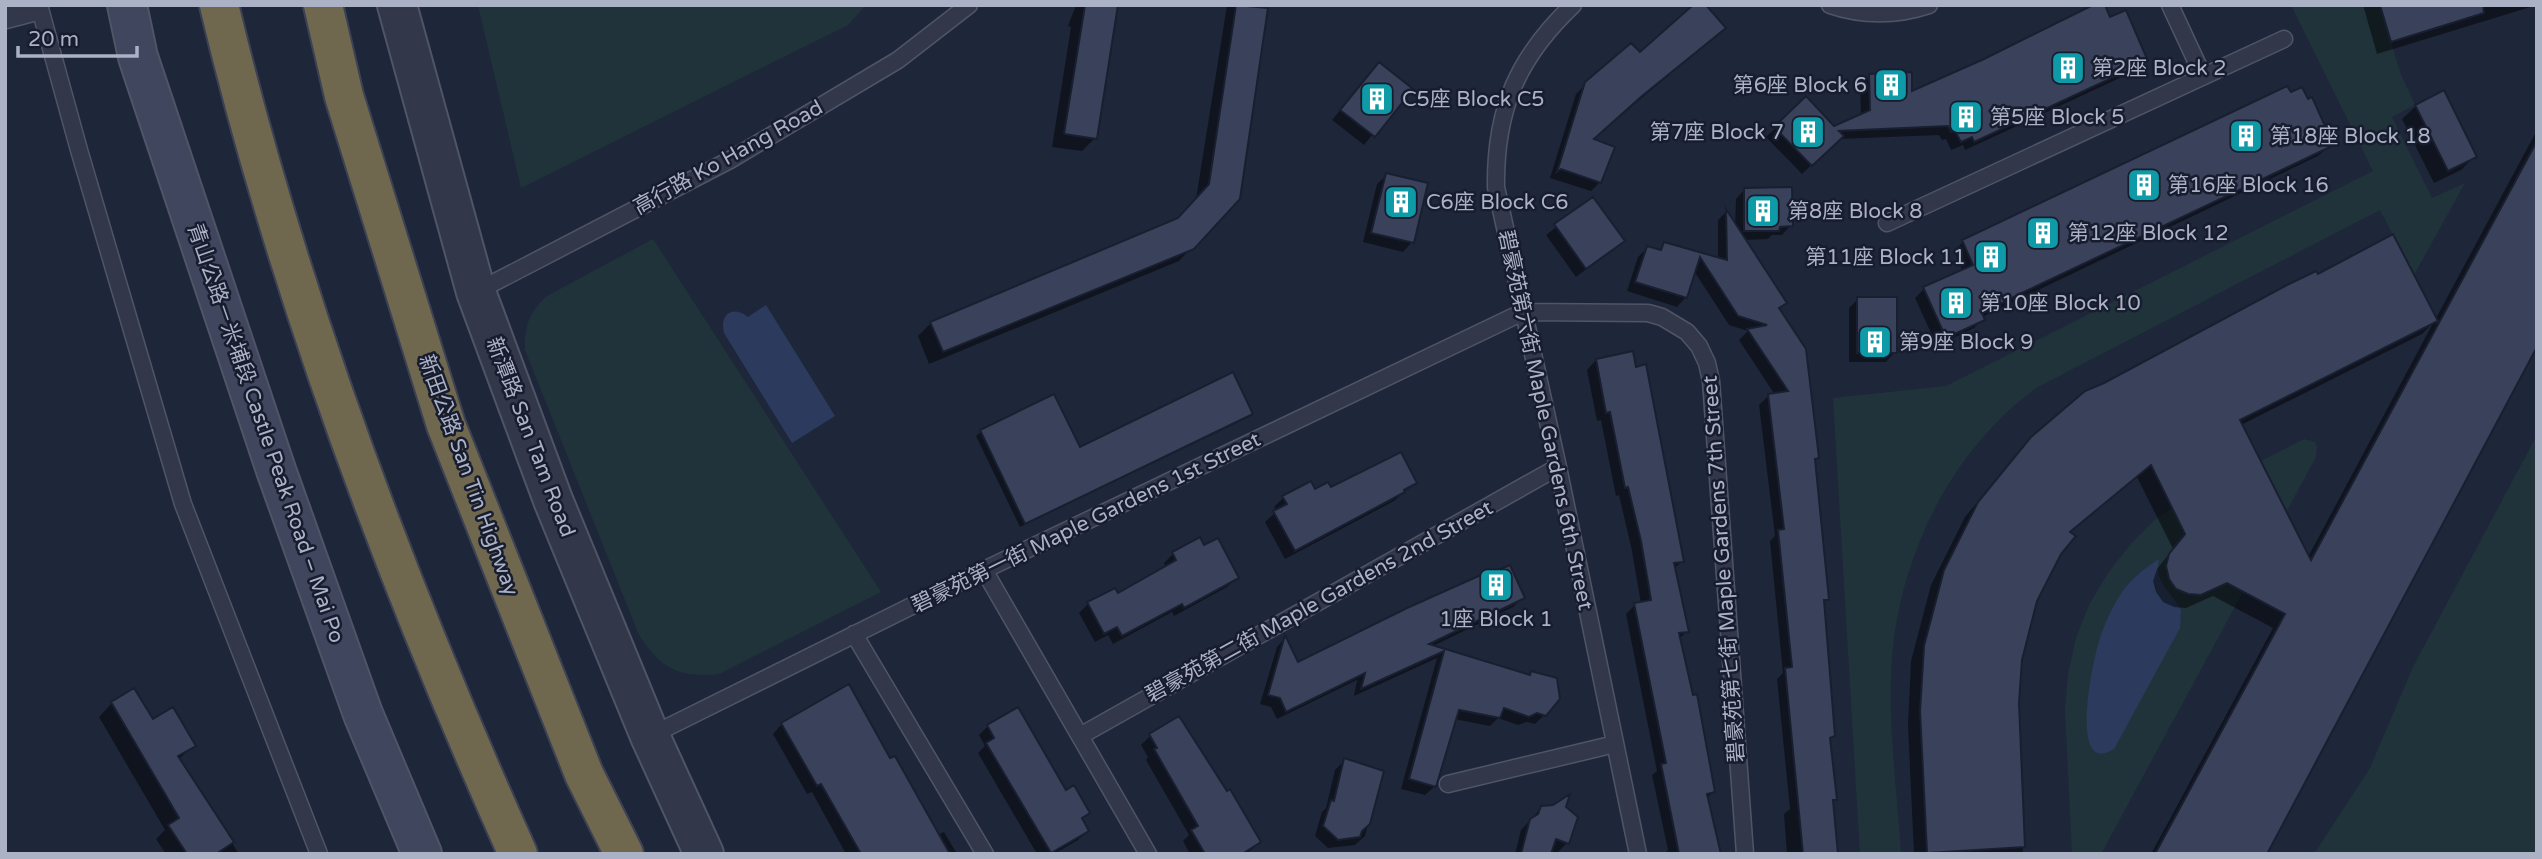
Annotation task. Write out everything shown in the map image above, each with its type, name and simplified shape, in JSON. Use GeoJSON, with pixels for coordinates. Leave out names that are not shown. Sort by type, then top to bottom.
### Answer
{"type":"FeatureCollection","features":[{"type":"Feature","properties":{"kind":"highway"},"geometry":{"type":"LineString","coordinates":[[219,5],[288,252],[345,431],[428,648],[518,854]]}},
{"type":"Feature","properties":{"kind":"highway","name":"新田公路 San Tin Highway"},"geometry":{"type":"LineString","coordinates":[[323,5],[344,96],[446,425],[584,774],[624,854]]}},
{"type":"Feature","properties":{"kind":"main road","name":"青山公路－米埔段 Castle Peak Road – Mai Po"},"geometry":{"type":"LineString","coordinates":[[127,5],[138,57],[276,470],[363,714],[422,854]]}},
{"type":"Feature","properties":{"kind":"street"},"geometry":{"type":"LineString","coordinates":[[5,12],[32,5]]}},
{"type":"Feature","properties":{"kind":"street","name":"新潭路 San Tam Road"},"geometry":{"type":"LineString","coordinates":[[397,5],[477,292],[553,500],[650,736],[704,854]]}},
{"type":"Feature","properties":{"kind":"lane"},"geometry":{"type":"LineString","coordinates":[[39,5],[183,504],[319,854]]}},
{"type":"Feature","properties":{"kind":"lane","name":"高行路 Ko Hang Road"},"geometry":{"type":"LineString","coordinates":[[477,292],[730,160],[898,60],[970,5]]}},
{"type":"Feature","properties":{"kind":"lane","name":"碧豪苑第六街 Maple Gardens 6th Street"},"geometry":{"type":"LineString","coordinates":[[1573,5],[1549,28],[1528,55],[1512,86],[1501,119],[1496,153],[1496,187],[1558,467],[1638,854]]}},
{"type":"Feature","properties":{"kind":"lane"},"geometry":{"type":"LineString","coordinates":[[1830,5],[1860,13],[1880,14],[1919,9],[1929,5]]}},
{"type":"Feature","properties":{"kind":"lane"},"geometry":{"type":"LineString","coordinates":[[2170,5],[2203,76]]}},
{"type":"Feature","properties":{"kind":"lane"},"geometry":{"type":"LineString","coordinates":[[1887,223],[2284,39]]}},
{"type":"Feature","properties":{"kind":"lane","name":"碧豪苑第一街 Maple Gardens 1st Street"},"geometry":{"type":"LineString","coordinates":[[650,736],[984,570],[1523,312]]}},
{"type":"Feature","properties":{"kind":"lane","name":"碧豪苑第七街 Maple Gardens 7th Street"},"geometry":{"type":"LineString","coordinates":[[1523,312],[1648,313],[1662,317],[1687,332],[1699,346],[1707,363],[1711,381],[1745,854]]}},
{"type":"Feature","properties":{"kind":"lane","name":"碧豪苑第二街 Maple Gardens 2nd Street"},"geometry":{"type":"LineString","coordinates":[[1080,736],[1558,467]]}},
{"type":"Feature","properties":{"kind":"lane"},"geometry":{"type":"LineString","coordinates":[[984,570],[1148,854]]}},
{"type":"Feature","properties":{"kind":"lane"},"geometry":{"type":"LineString","coordinates":[[854,634],[985,854]]}},
{"type":"Feature","properties":{"kind":"lane"},"geometry":{"type":"LineString","coordinates":[[1448,784],[1615,744]]}},
{"type":"Feature","properties":{"kind":"shaded area"},"geometry":{"type":"Polygon","coordinates":[[[478,5],[866,5],[848,25],[521,188],[478,5]]]}},
{"type":"Feature","properties":{"kind":"shaded area"},"geometry":{"type":"Polygon","coordinates":[[[2291,5],[2380,5],[2400,72],[2415,105],[2392,117],[2432,198],[2465,183],[2414,275],[2380,210],[2036,388],[1996,423],[1955,473],[1939,501],[1924,531],[1903,593],[1896,625],[1891,681],[1901,854],[1860,854],[1833,398],[1946,386],[2373,171],[2291,5]]]}},
{"type":"Feature","properties":{"kind":"shaded area"},"geometry":{"type":"Polygon","coordinates":[[[653,239],[881,592],[719,674],[693,674],[672,669],[655,656],[639,635],[525,350],[525,334],[529,320],[547,296],[653,239]]]}},
{"type":"Feature","properties":{"kind":"shaded area"},"geometry":{"type":"Polygon","coordinates":[[[2537,435],[2537,854],[2314,854],[2370,768],[2413,667],[2537,435]]]}},
{"type":"Feature","properties":{"kind":"shaded area"},"geometry":{"type":"Polygon","coordinates":[[[2304,439],[2315,442],[2316,457],[2101,854],[2072,854],[2065,709],[2068,674],[2076,638],[2089,605],[2108,573],[2130,545],[2156,519],[2186,499],[2304,439]]]}},
{"type":"Feature","properties":{"kind":"water"},"geometry":{"type":"Polygon","coordinates":[[[766,305],[835,416],[792,443],[724,333],[725,316],[728,313],[742,313],[748,317],[766,305]]]}},
{"type":"Feature","properties":{"kind":"water"},"geometry":{"type":"Polygon","coordinates":[[[2159,559],[2161,580],[2181,610],[2180,628],[2114,749],[2100,754],[2091,747],[2087,733],[2087,714],[2092,672],[2100,639],[2111,611],[2125,588],[2159,559]]]}},
{"type":"Feature","properties":{"kind":"building"},"geometry":{"type":"Polygon","coordinates":[[[1085,5],[1118,5],[1097,139],[1064,134],[1085,5]]]}},
{"type":"Feature","properties":{"kind":"building"},"geometry":{"type":"Polygon","coordinates":[[[1236,5],[1268,8],[1240,199],[1194,249],[943,352],[930,322],[1178,218],[1209,184],[1236,5]]]}},
{"type":"Feature","properties":{"kind":"building"},"geometry":{"type":"Polygon","coordinates":[[[1693,5],[1706,5],[1726,28],[1594,139],[1615,147],[1601,183],[1561,169],[1557,172],[1585,82],[1631,43],[1640,52],[1693,5]]]}},
{"type":"Feature","properties":{"kind":"building"},"geometry":{"type":"Polygon","coordinates":[[[2093,5],[2105,5],[2110,17],[2126,10],[2148,61],[1974,142],[1972,137],[1961,142],[1955,131],[1951,132],[1948,126],[1839,131],[1844,136],[1812,166],[1774,127],[1806,96],[1834,126],[1870,110],[1869,74],[1912,72],[1912,91],[2093,5]]]}},
{"type":"Feature","properties":{"kind":"building"},"geometry":{"type":"Polygon","coordinates":[[[2380,5],[2483,5],[2484,13],[2391,42],[2380,5]]]}},
{"type":"Feature","properties":{"kind":"building","name":"C5座 Block C5"},"geometry":{"type":"Polygon","coordinates":[[[1379,62],[1413,89],[1375,137],[1340,110],[1379,62]]]}},
{"type":"Feature","properties":{"kind":"building"},"geometry":{"type":"Polygon","coordinates":[[[2287,86],[2291,92],[2302,87],[2308,99],[2312,97],[2326,128],[2322,131],[2330,147],[2024,292],[1982,313],[1985,320],[1946,338],[1923,287],[1973,265],[1962,240],[2287,86]]]}},
{"type":"Feature","properties":{"kind":"building"},"geometry":{"type":"Polygon","coordinates":[[[2444,90],[2477,157],[2448,171],[2415,105],[2444,90]]]}},
{"type":"Feature","properties":{"kind":"building"},"geometry":{"type":"Polygon","coordinates":[[[2537,141],[2537,347],[2267,854],[2155,854],[2285,614],[2227,583],[2201,595],[2176,589],[2169,579],[2166,566],[2169,554],[2185,534],[2151,465],[2070,532],[2076,536],[2061,554],[2037,601],[2022,660],[2019,703],[2025,847],[1927,853],[1920,711],[1924,646],[1944,570],[1978,502],[2031,437],[2085,391],[2287,285],[2316,271],[2318,274],[2393,234],[2438,321],[2240,420],[2311,560],[2537,141]]]}},
{"type":"Feature","properties":{"kind":"building","name":"C6座 Block C6"},"geometry":{"type":"Polygon","coordinates":[[[1386,173],[1428,183],[1414,243],[1371,233],[1386,173]]]}},
{"type":"Feature","properties":{"kind":"building","name":"第8座 Block 8"},"geometry":{"type":"Polygon","coordinates":[[[1792,187],[1793,226],[1780,227],[1779,231],[1744,231],[1744,188],[1792,187]]]}},
{"type":"Feature","properties":{"kind":"building"},"geometry":{"type":"Polygon","coordinates":[[[1593,197],[1625,241],[1586,269],[1554,224],[1593,197]]]}},
{"type":"Feature","properties":{"kind":"building"},"geometry":{"type":"Polygon","coordinates":[[[1726,209],[1787,303],[1779,308],[1806,349],[1819,458],[1815,459],[1829,600],[1824,600],[1835,736],[1830,738],[1837,800],[1833,800],[1838,854],[1803,854],[1785,668],[1792,667],[1778,530],[1784,529],[1768,394],[1788,391],[1747,329],[1767,325],[1738,316],[1700,257],[1687,298],[1635,282],[1647,246],[1661,250],[1664,242],[1727,260],[1726,209]]]}},
{"type":"Feature","properties":{"kind":"building","name":"第9座 Block 9"},"geometry":{"type":"Polygon","coordinates":[[[1857,297],[1897,297],[1897,353],[1857,353],[1857,297]]]}},
{"type":"Feature","properties":{"kind":"building"},"geometry":{"type":"Polygon","coordinates":[[[1633,351],[1636,367],[1646,364],[1684,562],[1674,563],[1689,632],[1679,633],[1693,695],[1697,694],[1715,792],[1707,794],[1721,854],[1679,854],[1661,764],[1666,763],[1634,603],[1651,600],[1641,541],[1628,487],[1625,488],[1610,412],[1606,413],[1596,359],[1633,351]]]}},
{"type":"Feature","properties":{"kind":"building"},"geometry":{"type":"Polygon","coordinates":[[[1233,372],[1253,414],[1025,524],[980,430],[1054,394],[1080,447],[1233,372]]]}},
{"type":"Feature","properties":{"kind":"building"},"geometry":{"type":"Polygon","coordinates":[[[1401,452],[1417,483],[1295,551],[1273,511],[1287,504],[1282,496],[1311,481],[1315,489],[1328,482],[1331,487],[1401,452]]]}},
{"type":"Feature","properties":{"kind":"building"},"geometry":{"type":"Polygon","coordinates":[[[1200,537],[1204,545],[1218,538],[1239,578],[1184,608],[1182,604],[1122,636],[1117,627],[1104,634],[1087,602],[1115,588],[1118,593],[1176,560],[1172,552],[1200,537]]]}},
{"type":"Feature","properties":{"kind":"building"},"geometry":{"type":"Polygon","coordinates":[[[1510,565],[1525,598],[1429,644],[1530,675],[1531,671],[1557,678],[1560,699],[1546,716],[1537,713],[1529,717],[1504,708],[1500,718],[1459,710],[1436,787],[1409,779],[1444,651],[1361,689],[1365,673],[1286,712],[1280,698],[1268,695],[1285,635],[1298,662],[1407,608],[1492,570],[1494,572],[1510,565]]]}},
{"type":"Feature","properties":{"kind":"building"},"geometry":{"type":"Polygon","coordinates":[[[849,684],[890,758],[895,756],[950,854],[861,854],[821,784],[817,786],[781,723],[849,684]]]}},
{"type":"Feature","properties":{"kind":"building"},"geometry":{"type":"Polygon","coordinates":[[[134,688],[153,719],[173,707],[196,746],[178,756],[234,842],[216,854],[187,854],[168,825],[179,818],[111,702],[134,688]]]}},
{"type":"Feature","properties":{"kind":"building"},"geometry":{"type":"Polygon","coordinates":[[[1018,707],[1066,790],[1074,785],[1090,813],[1082,818],[1089,831],[1051,853],[986,743],[994,738],[987,725],[1018,707]]]}},
{"type":"Feature","properties":{"kind":"building"},"geometry":{"type":"Polygon","coordinates":[[[1179,716],[1227,791],[1230,789],[1261,842],[1242,854],[1205,854],[1191,830],[1198,826],[1154,749],[1157,748],[1149,734],[1179,716]]]}},
{"type":"Feature","properties":{"kind":"building"},"geometry":{"type":"Polygon","coordinates":[[[1344,758],[1384,771],[1370,824],[1360,837],[1338,840],[1323,826],[1331,800],[1334,801],[1344,758]]]}},
{"type":"Feature","properties":{"kind":"building"},"geometry":{"type":"Polygon","coordinates":[[[1570,794],[1566,807],[1578,817],[1569,844],[1556,839],[1551,854],[1521,854],[1530,819],[1538,814],[1541,806],[1553,805],[1570,794]]]}},
{"type":"Feature","properties":{"kind":"place","name":"第2座 Block 2"},"geometry":{"type":"Point","coordinates":[2068,68]}},
{"type":"Feature","properties":{"kind":"place","name":"第6座 Block 6"},"geometry":{"type":"Point","coordinates":[1891,85]}},
{"type":"Feature","properties":{"kind":"place","name":"C5座 Block C5"},"geometry":{"type":"Point","coordinates":[1377,99]}},
{"type":"Feature","properties":{"kind":"place","name":"第5座 Block 5"},"geometry":{"type":"Point","coordinates":[1966,117]}},
{"type":"Feature","properties":{"kind":"place","name":"第7座 Block 7"},"geometry":{"type":"Point","coordinates":[1808,132]}},
{"type":"Feature","properties":{"kind":"place","name":"第18座 Block 18"},"geometry":{"type":"Point","coordinates":[2246,136]}},
{"type":"Feature","properties":{"kind":"place","name":"第16座 Block 16"},"geometry":{"type":"Point","coordinates":[2144,185]}},
{"type":"Feature","properties":{"kind":"place","name":"C6座 Block C6"},"geometry":{"type":"Point","coordinates":[1401,202]}},
{"type":"Feature","properties":{"kind":"place","name":"第8座 Block 8"},"geometry":{"type":"Point","coordinates":[1763,211]}},
{"type":"Feature","properties":{"kind":"place","name":"第12座 Block 12"},"geometry":{"type":"Point","coordinates":[2043,233]}},
{"type":"Feature","properties":{"kind":"place","name":"第11座 Block 11"},"geometry":{"type":"Point","coordinates":[1991,257]}},
{"type":"Feature","properties":{"kind":"place","name":"第10座 Block 10"},"geometry":{"type":"Point","coordinates":[1956,303]}},
{"type":"Feature","properties":{"kind":"place","name":"第9座 Block 9"},"geometry":{"type":"Point","coordinates":[1875,342]}},
{"type":"Feature","properties":{"kind":"place","name":"1座 Block 1"},"geometry":{"type":"Point","coordinates":[1496,585]}}]}
